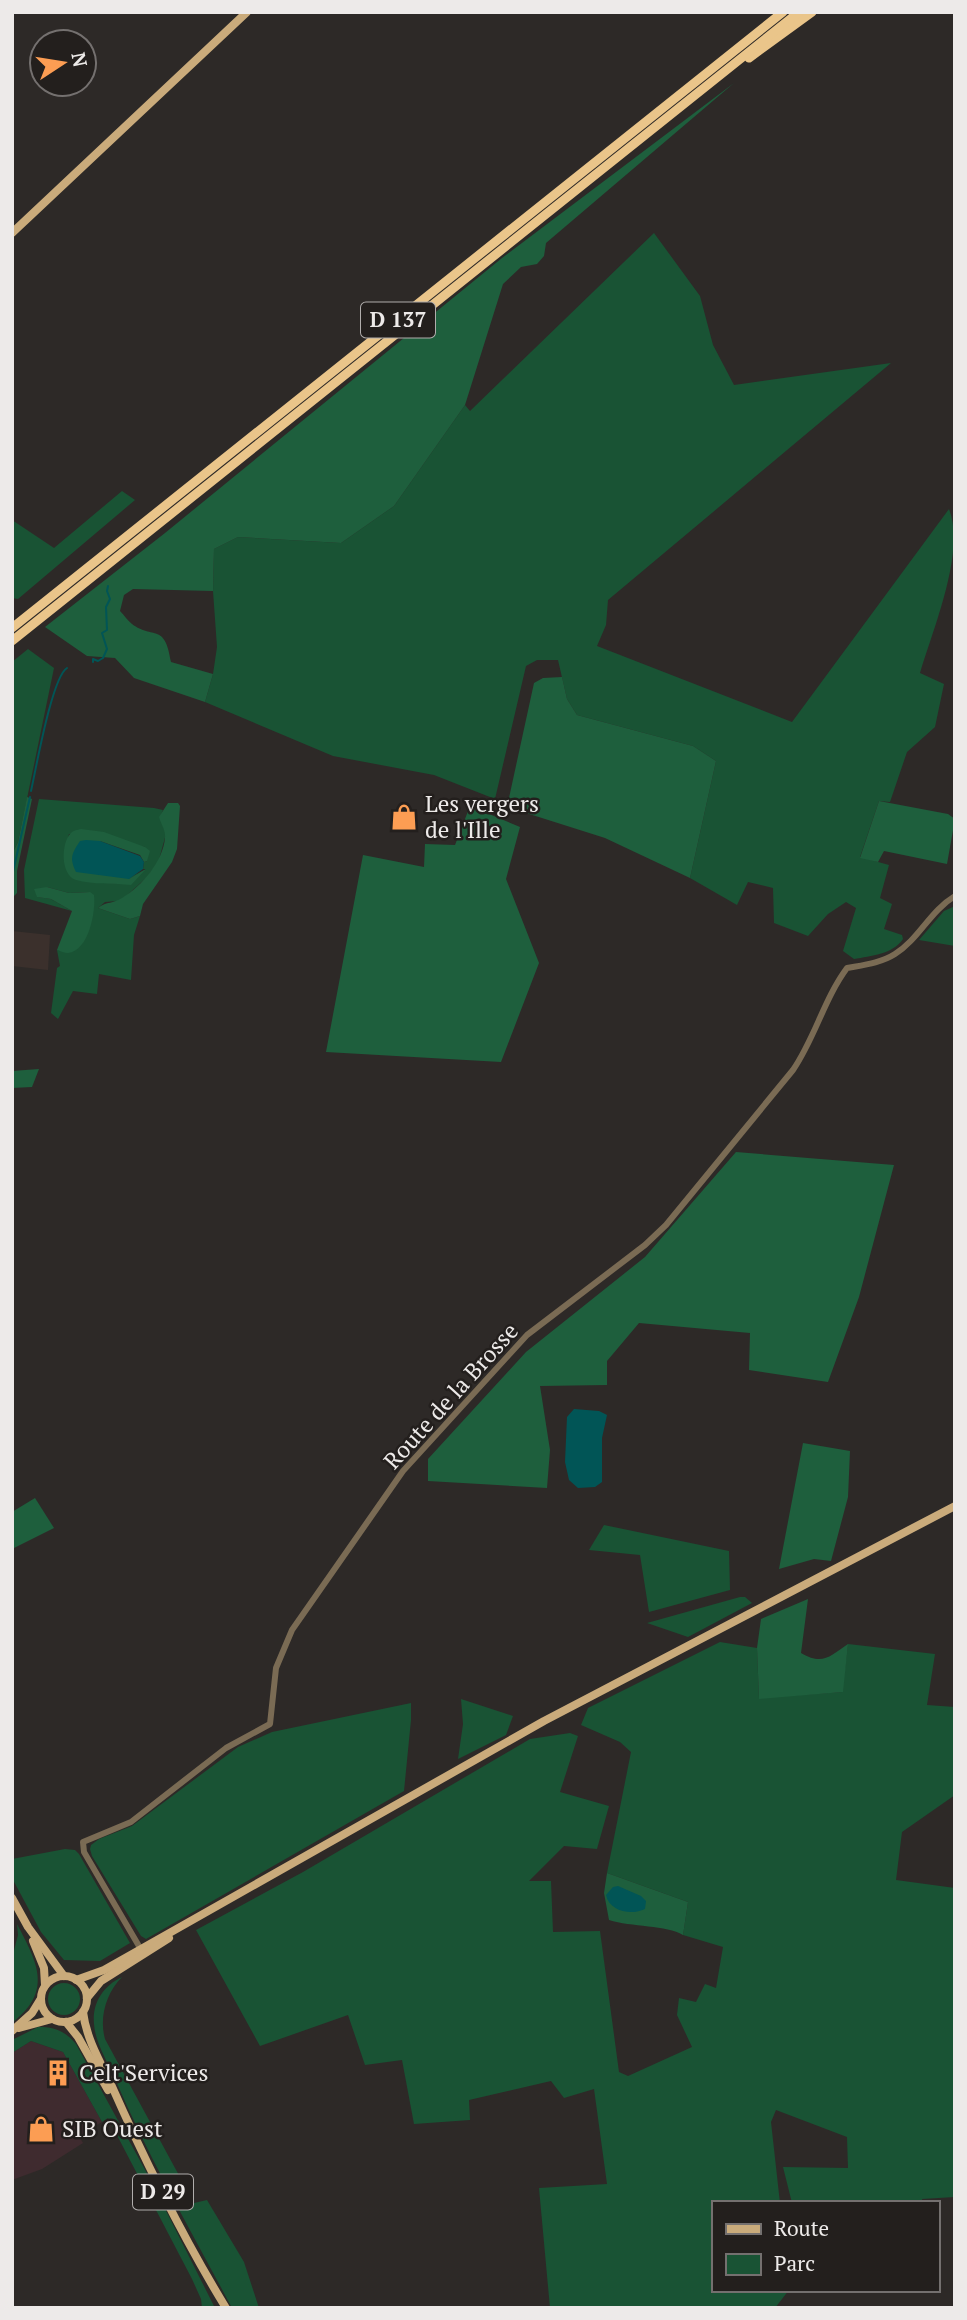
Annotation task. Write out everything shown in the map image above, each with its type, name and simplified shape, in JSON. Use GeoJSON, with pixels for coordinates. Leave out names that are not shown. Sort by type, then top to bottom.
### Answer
{"type":"FeatureCollection","features":[{"type":"Feature","properties":{"kind":"highway","name":"D 137"},"geometry":{"type":"LineString","coordinates":[[12,628],[783,12]]}},
{"type":"Feature","properties":{"kind":"highway","name":"D 137"},"geometry":{"type":"LineString","coordinates":[[12,641],[799,12]]}},
{"type":"Feature","properties":{"kind":"highway"},"geometry":{"type":"LineString","coordinates":[[734,63],[754,55],[812,12]]}},
{"type":"Feature","properties":{"kind":"main road"},"geometry":{"type":"LineString","coordinates":[[12,233],[247,12]]}},
{"type":"Feature","properties":{"kind":"main road"},"geometry":{"type":"LineString","coordinates":[[14,2030],[52,2019],[66,2022],[76,2019],[83,2012],[87,1998],[101,1981],[195,1919],[544,1721],[955,1506]]}},
{"type":"Feature","properties":{"kind":"main road"},"geometry":{"type":"LineString","coordinates":[[12,1898],[44,1968],[45,1985],[40,2000],[14,2030]]}},
{"type":"Feature","properties":{"kind":"main road"},"geometry":{"type":"LineString","coordinates":[[27,1927],[64,1976]]}},
{"type":"Feature","properties":{"kind":"main road"},"geometry":{"type":"LineString","coordinates":[[76,1980],[96,1974],[142,1952]]}},
{"type":"Feature","properties":{"kind":"main road"},"geometry":{"type":"LineString","coordinates":[[45,1985],[54,1978],[64,1976],[76,1980],[84,1987],[87,1998]]}},
{"type":"Feature","properties":{"kind":"main road"},"geometry":{"type":"LineString","coordinates":[[40,2000],[44,2011],[52,2019]]}},
{"type":"Feature","properties":{"kind":"main road","name":"D 29"},"geometry":{"type":"LineString","coordinates":[[83,2012],[93,2047],[120,2107],[207,2277],[220,2308]]}},
{"type":"Feature","properties":{"kind":"main road","name":"D 29"},"geometry":{"type":"LineString","coordinates":[[66,2022],[78,2036],[120,2107]]}},
{"type":"Feature","properties":{"kind":"main road","name":"D 29"},"geometry":{"type":"LineString","coordinates":[[207,2277],[226,2308]]}},
{"type":"Feature","properties":{"kind":"street","name":"Route de la Brosse"},"geometry":{"type":"LineString","coordinates":[[142,1952],[84,1852],[83,1842],[131,1822],[226,1748],[270,1724],[276,1668],[284,1645],[403,1471],[527,1335],[645,1245],[666,1225],[793,1070],[804,1054],[838,980],[847,968],[894,955],[907,945],[937,908],[955,896]]}},
{"type":"Feature","properties":{"kind":"shaded area"},"geometry":{"type":"Polygon","coordinates":[[[12,931],[50,935],[48,970],[12,966],[12,931]]]}},
{"type":"Feature","properties":{"kind":"shaded area"},"geometry":{"type":"Polygon","coordinates":[[[31,2041],[63,2052],[102,2122],[79,2136],[83,2143],[42,2169],[12,2180],[12,2053],[31,2041]]]}},
{"type":"Feature","properties":{"kind":"green space"},"geometry":{"type":"Polygon","coordinates":[[[734,83],[546,243],[544,256],[537,264],[521,267],[503,284],[465,405],[394,506],[341,543],[238,537],[214,549],[213,591],[133,589],[124,595],[120,611],[139,629],[162,637],[171,662],[213,674],[205,702],[134,678],[115,658],[87,656],[45,627],[165,533],[502,258],[734,83]]]}},
{"type":"Feature","properties":{"kind":"green space"},"geometry":{"type":"Polygon","coordinates":[[[654,233],[700,296],[713,345],[734,385],[891,363],[608,600],[606,625],[597,646],[792,722],[949,509],[953,526],[951,568],[920,673],[944,684],[935,727],[907,752],[890,802],[879,801],[860,857],[889,865],[880,898],[892,904],[884,929],[902,935],[903,939],[894,948],[881,954],[854,959],[843,951],[856,908],[846,902],[828,914],[808,936],[774,923],[773,888],[748,882],[737,905],[690,878],[716,761],[693,746],[577,715],[567,699],[558,660],[537,660],[526,666],[495,799],[434,775],[333,756],[205,702],[217,647],[213,591],[214,549],[238,537],[341,543],[394,506],[465,405],[470,411],[654,233]]]}},
{"type":"Feature","properties":{"kind":"green space"},"geometry":{"type":"Polygon","coordinates":[[[122,491],[135,500],[18,599],[12,598],[12,520],[54,548],[122,491]]]}},
{"type":"Feature","properties":{"kind":"green space"},"geometry":{"type":"Polygon","coordinates":[[[28,649],[54,668],[18,842],[12,854],[12,662],[28,649]]]}},
{"type":"Feature","properties":{"kind":"green space"},"geometry":{"type":"Polygon","coordinates":[[[562,677],[567,699],[577,715],[693,746],[716,761],[690,878],[605,838],[507,807],[534,683],[543,678],[562,677]]]}},
{"type":"Feature","properties":{"kind":"green space"},"geometry":{"type":"Polygon","coordinates":[[[27,797],[32,799],[17,871],[17,893],[12,898],[12,854],[18,842],[27,797]]]}},
{"type":"Feature","properties":{"kind":"green space"},"geometry":{"type":"Polygon","coordinates":[[[39,799],[163,810],[160,817],[166,834],[158,863],[125,897],[118,901],[105,902],[98,908],[130,919],[140,916],[134,935],[131,980],[99,974],[97,994],[73,991],[58,1019],[51,1013],[57,968],[60,966],[57,950],[69,951],[83,942],[89,923],[90,892],[69,893],[47,887],[38,897],[51,899],[72,911],[25,898],[24,870],[39,799]],[[69,834],[65,851],[90,881],[118,884],[146,869],[143,869],[144,862],[147,861],[145,847],[69,834]]]}},
{"type":"Feature","properties":{"kind":"green space"},"geometry":{"type":"Polygon","coordinates":[[[879,801],[948,814],[955,819],[947,864],[884,851],[878,862],[860,858],[879,801]]]}},
{"type":"Feature","properties":{"kind":"green space"},"geometry":{"type":"Polygon","coordinates":[[[168,803],[178,803],[180,806],[177,849],[172,862],[143,904],[140,916],[130,919],[98,908],[130,893],[156,864],[165,838],[159,817],[168,803]]]}},
{"type":"Feature","properties":{"kind":"green space"},"geometry":{"type":"Polygon","coordinates":[[[470,806],[520,827],[506,879],[539,963],[501,1062],[326,1052],[363,855],[424,867],[425,844],[455,845],[470,806]]]}},
{"type":"Feature","properties":{"kind":"green space"},"geometry":{"type":"Polygon","coordinates":[[[81,829],[104,832],[145,847],[150,851],[147,861],[144,862],[140,855],[100,841],[129,879],[146,869],[131,885],[89,883],[71,877],[65,865],[65,843],[71,833],[81,829]]]}},
{"type":"Feature","properties":{"kind":"green space"},"geometry":{"type":"Polygon","coordinates":[[[47,887],[69,893],[90,892],[94,895],[90,929],[75,951],[68,953],[57,950],[72,911],[51,899],[37,897],[34,889],[47,887]]]}},
{"type":"Feature","properties":{"kind":"green space"},"geometry":{"type":"Polygon","coordinates":[[[955,906],[955,946],[919,940],[944,911],[955,906]]]}},
{"type":"Feature","properties":{"kind":"green space"},"geometry":{"type":"Polygon","coordinates":[[[39,1069],[32,1087],[12,1088],[12,1071],[39,1069]]]}},
{"type":"Feature","properties":{"kind":"green space"},"geometry":{"type":"Polygon","coordinates":[[[736,1152],[894,1165],[859,1297],[828,1382],[749,1370],[750,1333],[639,1323],[607,1361],[607,1385],[540,1386],[550,1450],[547,1488],[428,1481],[428,1459],[526,1352],[645,1257],[736,1152]]]}},
{"type":"Feature","properties":{"kind":"green space"},"geometry":{"type":"Polygon","coordinates":[[[803,1443],[850,1451],[848,1497],[831,1561],[814,1559],[779,1569],[803,1443]]]}},
{"type":"Feature","properties":{"kind":"green space"},"geometry":{"type":"Polygon","coordinates":[[[35,1498],[54,1528],[12,1549],[12,1512],[35,1498]]]}},
{"type":"Feature","properties":{"kind":"green space"},"geometry":{"type":"Polygon","coordinates":[[[604,1525],[729,1551],[730,1590],[649,1612],[640,1555],[589,1550],[604,1525]]]}},
{"type":"Feature","properties":{"kind":"green space"},"geometry":{"type":"Polygon","coordinates":[[[745,1597],[752,1603],[688,1637],[647,1623],[745,1597]]]}},
{"type":"Feature","properties":{"kind":"green space"},"geometry":{"type":"Polygon","coordinates":[[[808,1599],[801,1653],[821,1659],[831,1656],[848,1644],[843,1692],[759,1699],[757,1648],[761,1619],[808,1599]]]}},
{"type":"Feature","properties":{"kind":"green space"},"geometry":{"type":"Polygon","coordinates":[[[720,1642],[757,1648],[759,1698],[842,1692],[848,1644],[935,1654],[927,1705],[955,1707],[955,1795],[902,1832],[896,1880],[955,1888],[955,2197],[922,2201],[792,2201],[783,2167],[848,2168],[847,2137],[776,2110],[771,2122],[780,2201],[712,2201],[712,2292],[787,2292],[775,2308],[550,2308],[539,2188],[607,2184],[594,2089],[564,2098],[551,2081],[469,2100],[470,2120],[414,2124],[402,2060],[365,2065],[348,2015],[260,2046],[196,1930],[303,1872],[530,1739],[570,1733],[578,1736],[560,1792],[609,1806],[597,1849],[564,1846],[529,1881],[551,1881],[553,1932],[600,1931],[619,2072],[628,2076],[692,2047],[677,2015],[679,1998],[696,2002],[705,1984],[716,1988],[723,1947],[683,1935],[688,1902],[607,1873],[631,1752],[620,1742],[581,1725],[588,1708],[720,1642]]]}},
{"type":"Feature","properties":{"kind":"green space"},"geometry":{"type":"Polygon","coordinates":[[[461,1699],[513,1716],[506,1735],[458,1759],[463,1724],[461,1699]]]}},
{"type":"Feature","properties":{"kind":"green space"},"geometry":{"type":"Polygon","coordinates":[[[411,1703],[404,1791],[146,1939],[141,1936],[92,1856],[91,1845],[132,1826],[238,1747],[272,1732],[411,1703]]]}},
{"type":"Feature","properties":{"kind":"green space"},"geometry":{"type":"Polygon","coordinates":[[[65,1849],[75,1850],[79,1854],[130,1943],[100,1961],[64,1960],[41,1932],[12,1878],[12,1859],[65,1849]]]}},
{"type":"Feature","properties":{"kind":"green space"},"geometry":{"type":"Polygon","coordinates":[[[607,1873],[688,1902],[683,1935],[668,1929],[609,1920],[604,1893],[607,1873]]]}},
{"type":"Feature","properties":{"kind":"green space"},"geometry":{"type":"Polygon","coordinates":[[[17,1924],[31,1952],[38,1976],[33,2000],[12,2023],[12,1958],[18,1935],[17,1924]]]}},
{"type":"Feature","properties":{"kind":"green space"},"geometry":{"type":"Polygon","coordinates":[[[122,1977],[116,1983],[105,2006],[105,2039],[194,2203],[207,2200],[244,2262],[259,2308],[232,2308],[156,2166],[99,2045],[94,2024],[97,2002],[109,1985],[122,1977]]]}},
{"type":"Feature","properties":{"kind":"green space"},"geometry":{"type":"Polygon","coordinates":[[[64,1983],[75,1988],[80,1999],[75,2010],[64,2015],[53,2010],[48,1999],[53,1988],[64,1983]]]}},
{"type":"Feature","properties":{"kind":"green space"},"geometry":{"type":"Polygon","coordinates":[[[38,2027],[59,2031],[76,2044],[149,2177],[215,2308],[202,2308],[192,2279],[108,2118],[102,2122],[63,2052],[31,2041],[12,2053],[12,2040],[38,2027]]]}},
{"type":"Feature","properties":{"kind":"water"},"geometry":{"type":"Polygon","coordinates":[[[80,841],[100,841],[140,856],[144,862],[143,869],[129,879],[76,872],[73,852],[80,841]]]}},
{"type":"Feature","properties":{"kind":"water"},"geometry":{"type":"Polygon","coordinates":[[[574,1409],[599,1411],[607,1415],[602,1438],[602,1482],[595,1487],[578,1488],[569,1480],[565,1462],[567,1417],[574,1409]]]}},
{"type":"Feature","properties":{"kind":"water"},"geometry":{"type":"Polygon","coordinates":[[[618,1886],[641,1896],[646,1901],[645,1909],[627,1912],[611,1905],[606,1895],[613,1887],[618,1886]]]}},
{"type":"Feature","properties":{"kind":"waterway"},"geometry":{"type":"LineString","coordinates":[[93,662],[93,659],[98,661],[103,658],[107,649],[102,633],[107,630],[106,607],[110,599],[108,586]]}},
{"type":"Feature","properties":{"kind":"waterway"},"geometry":{"type":"LineString","coordinates":[[31,791],[50,705],[61,675],[67,668]]}},
{"type":"Feature","properties":{"kind":"waterway"},"geometry":{"type":"LineString","coordinates":[[12,876],[30,797]]}},
{"type":"Feature","properties":{"kind":"place","name":"Les vergers de l'Ille"},"geometry":{"type":"Point","coordinates":[404,817]}},
{"type":"Feature","properties":{"kind":"place","name":"Celt'Services"},"geometry":{"type":"Point","coordinates":[58,2073]}},
{"type":"Feature","properties":{"kind":"place","name":"SIB Ouest"},"geometry":{"type":"Point","coordinates":[41,2129]}}]}
